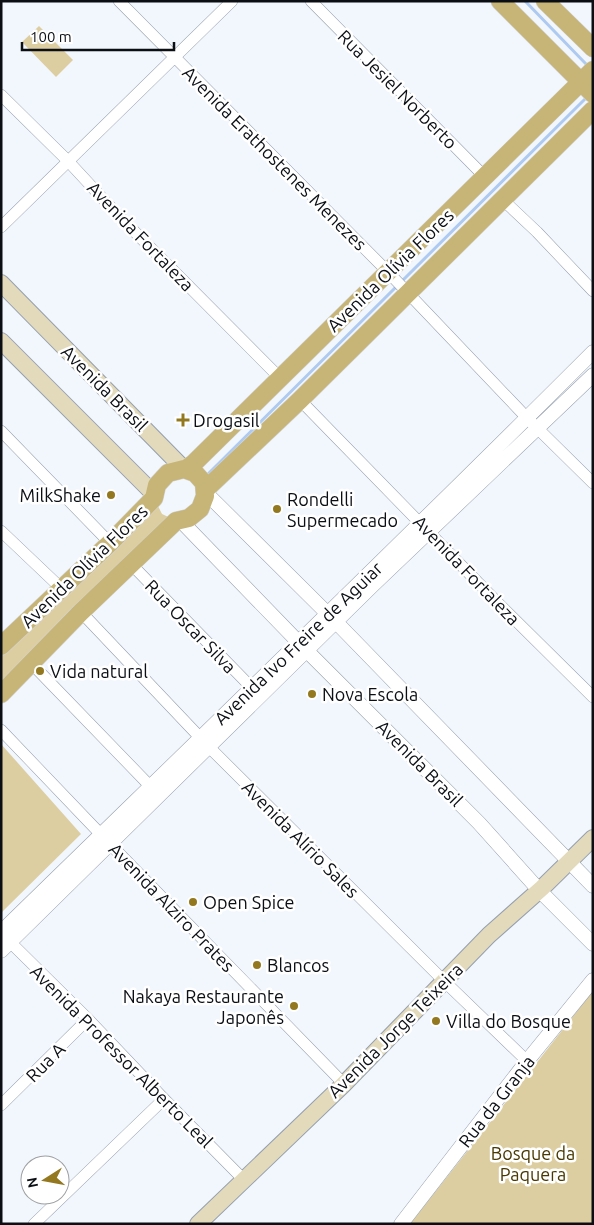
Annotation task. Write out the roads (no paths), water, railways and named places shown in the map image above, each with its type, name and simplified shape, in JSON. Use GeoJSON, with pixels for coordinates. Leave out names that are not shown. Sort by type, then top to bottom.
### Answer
{"type":"FeatureCollection","features":[{"type":"Feature","properties":{"kind":"main road"},"geometry":{"type":"LineString","coordinates":[[500,1],[589,82]]}},
{"type":"Feature","properties":{"kind":"main road"},"geometry":{"type":"LineString","coordinates":[[545,1],[593,48]]}},
{"type":"Feature","properties":{"kind":"main road","name":"Avenida Olívia Flores"},"geometry":{"type":"LineString","coordinates":[[4,638],[62,590],[110,544],[154,496],[157,484],[168,473],[185,469],[485,177],[589,82]]}},
{"type":"Feature","properties":{"kind":"main road","name":"Avenida Olívia Flores"},"geometry":{"type":"LineString","coordinates":[[1,694],[130,563],[178,521],[189,518],[200,509],[205,493],[593,110]]}},
{"type":"Feature","properties":{"kind":"main road","name":"Avenida Brasil"},"geometry":{"type":"LineString","coordinates":[[1,283],[185,469],[195,473],[204,483],[205,493]]}},
{"type":"Feature","properties":{"kind":"main road","name":"Avenida Brasil"},"geometry":{"type":"LineString","coordinates":[[1,341],[154,496],[162,514],[178,521]]}},
{"type":"Feature","properties":{"kind":"main road","name":"Avenida Jorge Teixeira"},"geometry":{"type":"LineString","coordinates":[[198,1224],[344,1084],[489,935],[593,838]]}},
{"type":"Feature","properties":{"kind":"street","name":"Avenida Erathostenes Menezes"},"geometry":{"type":"LineString","coordinates":[[119,1],[407,293]]}},
{"type":"Feature","properties":{"kind":"street"},"geometry":{"type":"LineString","coordinates":[[1,227],[232,1]]}},
{"type":"Feature","properties":{"kind":"street","name":"Rua Jesiel Norberto"},"geometry":{"type":"LineString","coordinates":[[311,1],[485,177]]}},
{"type":"Feature","properties":{"kind":"street","name":"Avenida Fortaleza"},"geometry":{"type":"LineString","coordinates":[[1,95],[280,378]]}},
{"type":"Feature","properties":{"kind":"street"},"geometry":{"type":"LineString","coordinates":[[502,199],[537,232],[593,291]]}},
{"type":"Feature","properties":{"kind":"street"},"geometry":{"type":"LineString","coordinates":[[407,293],[527,418],[593,483]]}},
{"type":"Feature","properties":{"kind":"street","name":"Avenida Ivo Freire de Aguiar"},"geometry":{"type":"LineString","coordinates":[[425,527],[449,496],[593,352]]}},
{"type":"Feature","properties":{"kind":"street","name":"Avenida Ivo Freire de Aguiar"},"geometry":{"type":"LineString","coordinates":[[3,940],[332,618],[354,589],[538,428],[593,375]]}},
{"type":"Feature","properties":{"kind":"street","name":"Avenida Fortaleza"},"geometry":{"type":"LineString","coordinates":[[300,400],[593,697]]}},
{"type":"Feature","properties":{"kind":"street"},"geometry":{"type":"LineString","coordinates":[[1,431],[110,544]]}},
{"type":"Feature","properties":{"kind":"street","name":"Avenida Brasil"},"geometry":{"type":"LineString","coordinates":[[205,493],[332,618],[570,860],[593,886]]}},
{"type":"Feature","properties":{"kind":"street","name":"Avenida Brasil"},"geometry":{"type":"LineString","coordinates":[[178,521],[479,823],[539,890],[593,944]]}},
{"type":"Feature","properties":{"kind":"street"},"geometry":{"type":"LineString","coordinates":[[1,531],[62,590]]}},
{"type":"Feature","properties":{"kind":"street","name":"Rua Oscar Silva"},"geometry":{"type":"LineString","coordinates":[[130,563],[252,688]]}},
{"type":"Feature","properties":{"kind":"street","name":"Avenida Alírio Sales"},"geometry":{"type":"LineString","coordinates":[[81,612],[205,742],[444,981],[527,1061]]}},
{"type":"Feature","properties":{"kind":"street","name":"Avenida Ivo Freire de Aguiar"},"geometry":{"type":"LineString","coordinates":[[106,839],[150,786],[205,742],[252,688],[303,646]]}},
{"type":"Feature","properties":{"kind":"street"},"geometry":{"type":"LineString","coordinates":[[32,664],[150,786]]}},
{"type":"Feature","properties":{"kind":"street","name":"Avenida Alziro Prates"},"geometry":{"type":"LineString","coordinates":[[1,730],[344,1084]]}},
{"type":"Feature","properties":{"kind":"street","name":"Avenida Professor Alberto Leal"},"geometry":{"type":"LineString","coordinates":[[3,940],[88,1019],[243,1179]]}},
{"type":"Feature","properties":{"kind":"street","name":"Rua da Granja"},"geometry":{"type":"LineString","coordinates":[[400,1224],[527,1061],[593,980]]}},
{"type":"Feature","properties":{"kind":"street","name":"Rua A"},"geometry":{"type":"LineString","coordinates":[[1,1105],[88,1019]]}},
{"type":"Feature","properties":{"kind":"street"},"geometry":{"type":"LineString","coordinates":[[34,1224],[164,1099]]}},
{"type":"Feature","properties":{"kind":"waterway"},"geometry":{"type":"LineString","coordinates":[[525,1],[586,64]]}},
{"type":"Feature","properties":{"kind":"waterway"},"geometry":{"type":"LineString","coordinates":[[208,474],[585,99]]}},
{"type":"Feature","properties":{"kind":"place","name":"Drogasil"},"geometry":{"type":"Point","coordinates":[183,420]}},
{"type":"Feature","properties":{"kind":"place","name":"MilkShake"},"geometry":{"type":"Point","coordinates":[111,495]}},
{"type":"Feature","properties":{"kind":"place","name":"Rondelli Supermecado"},"geometry":{"type":"Point","coordinates":[277,509]}},
{"type":"Feature","properties":{"kind":"place","name":"Vida natural"},"geometry":{"type":"Point","coordinates":[40,671]}},
{"type":"Feature","properties":{"kind":"place","name":"Nova Escola"},"geometry":{"type":"Point","coordinates":[312,694]}},
{"type":"Feature","properties":{"kind":"place","name":"Open Spice"},"geometry":{"type":"Point","coordinates":[193,902]}},
{"type":"Feature","properties":{"kind":"place","name":"Blancos"},"geometry":{"type":"Point","coordinates":[257,965]}},
{"type":"Feature","properties":{"kind":"place","name":"Nakaya Restaurante Japonês"},"geometry":{"type":"Point","coordinates":[294,1006]}},
{"type":"Feature","properties":{"kind":"place","name":"Villa do Bosque"},"geometry":{"type":"Point","coordinates":[436,1021]}},
{"type":"Feature","properties":{"kind":"park label","name":"Bosque da Paquera"},"geometry":{"type":"Point","coordinates":[533,1163]}}]}
